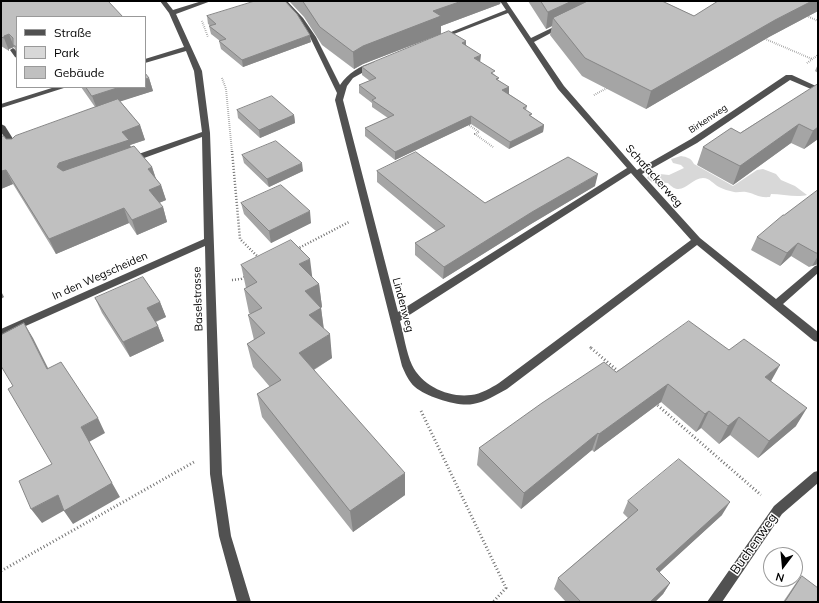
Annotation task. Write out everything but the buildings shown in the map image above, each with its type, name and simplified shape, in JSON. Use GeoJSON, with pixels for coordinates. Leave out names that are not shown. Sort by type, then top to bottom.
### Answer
{"type":"FeatureCollection","features":[{"type":"Feature","properties":{"kind":"street","name":"Baselstrasse"},"geometry":{"type":"LineString","coordinates":[[163,1],[172,13],[198,71],[206,133],[216,474],[225,536],[244,602]]}},
{"type":"Feature","properties":{"kind":"street"},"geometry":{"type":"LineString","coordinates":[[172,13],[208,1]]}},
{"type":"Feature","properties":{"kind":"street"},"geometry":{"type":"LineString","coordinates":[[283,1],[301,19],[314,38],[340,92]]}},
{"type":"Feature","properties":{"kind":"street","name":"Schafackerweg"},"geometry":{"type":"LineString","coordinates":[[504,1],[561,86],[576,105],[697,240],[818,338]]}},
{"type":"Feature","properties":{"kind":"street"},"geometry":{"type":"LineString","coordinates":[[427,43],[510,10]]}},
{"type":"Feature","properties":{"kind":"street"},"geometry":{"type":"LineString","coordinates":[[530,41],[572,21]]}},
{"type":"Feature","properties":{"kind":"street"},"geometry":{"type":"LineString","coordinates":[[146,61],[189,48]]}},
{"type":"Feature","properties":{"kind":"street"},"geometry":{"type":"LineString","coordinates":[[340,92],[342,85],[356,72],[380,62]]}},
{"type":"Feature","properties":{"kind":"street","name":"Birkenweg"},"geometry":{"type":"LineString","coordinates":[[395,319],[634,171],[694,141],[789,77],[818,90]]}},
{"type":"Feature","properties":{"kind":"street"},"geometry":{"type":"LineString","coordinates":[[1,106],[42,90],[55,88]]}},
{"type":"Feature","properties":{"kind":"street","name":"Lindenweg"},"geometry":{"type":"LineString","coordinates":[[340,92],[339,100],[407,366],[418,383],[436,393],[454,398],[471,400],[489,395],[504,386],[697,240]]}},
{"type":"Feature","properties":{"kind":"street"},"geometry":{"type":"LineString","coordinates":[[1,126],[16,150]]}},
{"type":"Feature","properties":{"kind":"street"},"geometry":{"type":"LineString","coordinates":[[119,164],[206,133]]}},
{"type":"Feature","properties":{"kind":"street","name":"In den Wegscheiden"},"geometry":{"type":"LineString","coordinates":[[1,333],[208,241]]}},
{"type":"Feature","properties":{"kind":"street"},"geometry":{"type":"LineString","coordinates":[[776,305],[818,268]]}},
{"type":"Feature","properties":{"kind":"street","name":"Buchenweg"},"geometry":{"type":"LineString","coordinates":[[714,602],[778,510],[818,476]]}},
{"type":"Feature","properties":{"kind":"path"},"geometry":{"type":"LineString","coordinates":[[804,15],[818,21]]}},
{"type":"Feature","properties":{"kind":"path"},"geometry":{"type":"LineString","coordinates":[[763,38],[812,59]]}},
{"type":"Feature","properties":{"kind":"path"},"geometry":{"type":"LineString","coordinates":[[576,105],[611,86]]}},
{"type":"Feature","properties":{"kind":"path"},"geometry":{"type":"LineString","coordinates":[[461,119],[479,132],[474,134],[493,147]]}},
{"type":"Feature","properties":{"kind":"path"},"geometry":{"type":"LineString","coordinates":[[293,251],[367,212]]}},
{"type":"Feature","properties":{"kind":"path"},"geometry":{"type":"LineString","coordinates":[[231,280],[241,279],[247,276]]}},
{"type":"Feature","properties":{"kind":"path"},"geometry":{"type":"LineString","coordinates":[[574,333],[622,374]]}},
{"type":"Feature","properties":{"kind":"path"},"geometry":{"type":"LineString","coordinates":[[418,383],[413,394],[506,588],[493,602]]}},
{"type":"Feature","properties":{"kind":"path"},"geometry":{"type":"LineString","coordinates":[[652,401],[778,510]]}},
{"type":"Feature","properties":{"kind":"path"},"geometry":{"type":"LineString","coordinates":[[1,571],[215,450]]}},
{"type":"Feature","properties":{"kind":"green space"},"geometry":{"type":"Polygon","coordinates":[[[681,156],[689,158],[694,164],[733,186],[757,170],[763,169],[776,174],[781,180],[795,186],[807,195],[794,196],[771,194],[770,197],[762,197],[746,192],[726,190],[717,186],[708,179],[703,178],[678,189],[668,183],[652,182],[647,178],[650,173],[669,175],[684,168],[681,165],[673,163],[671,159],[681,156]]]}}]}
